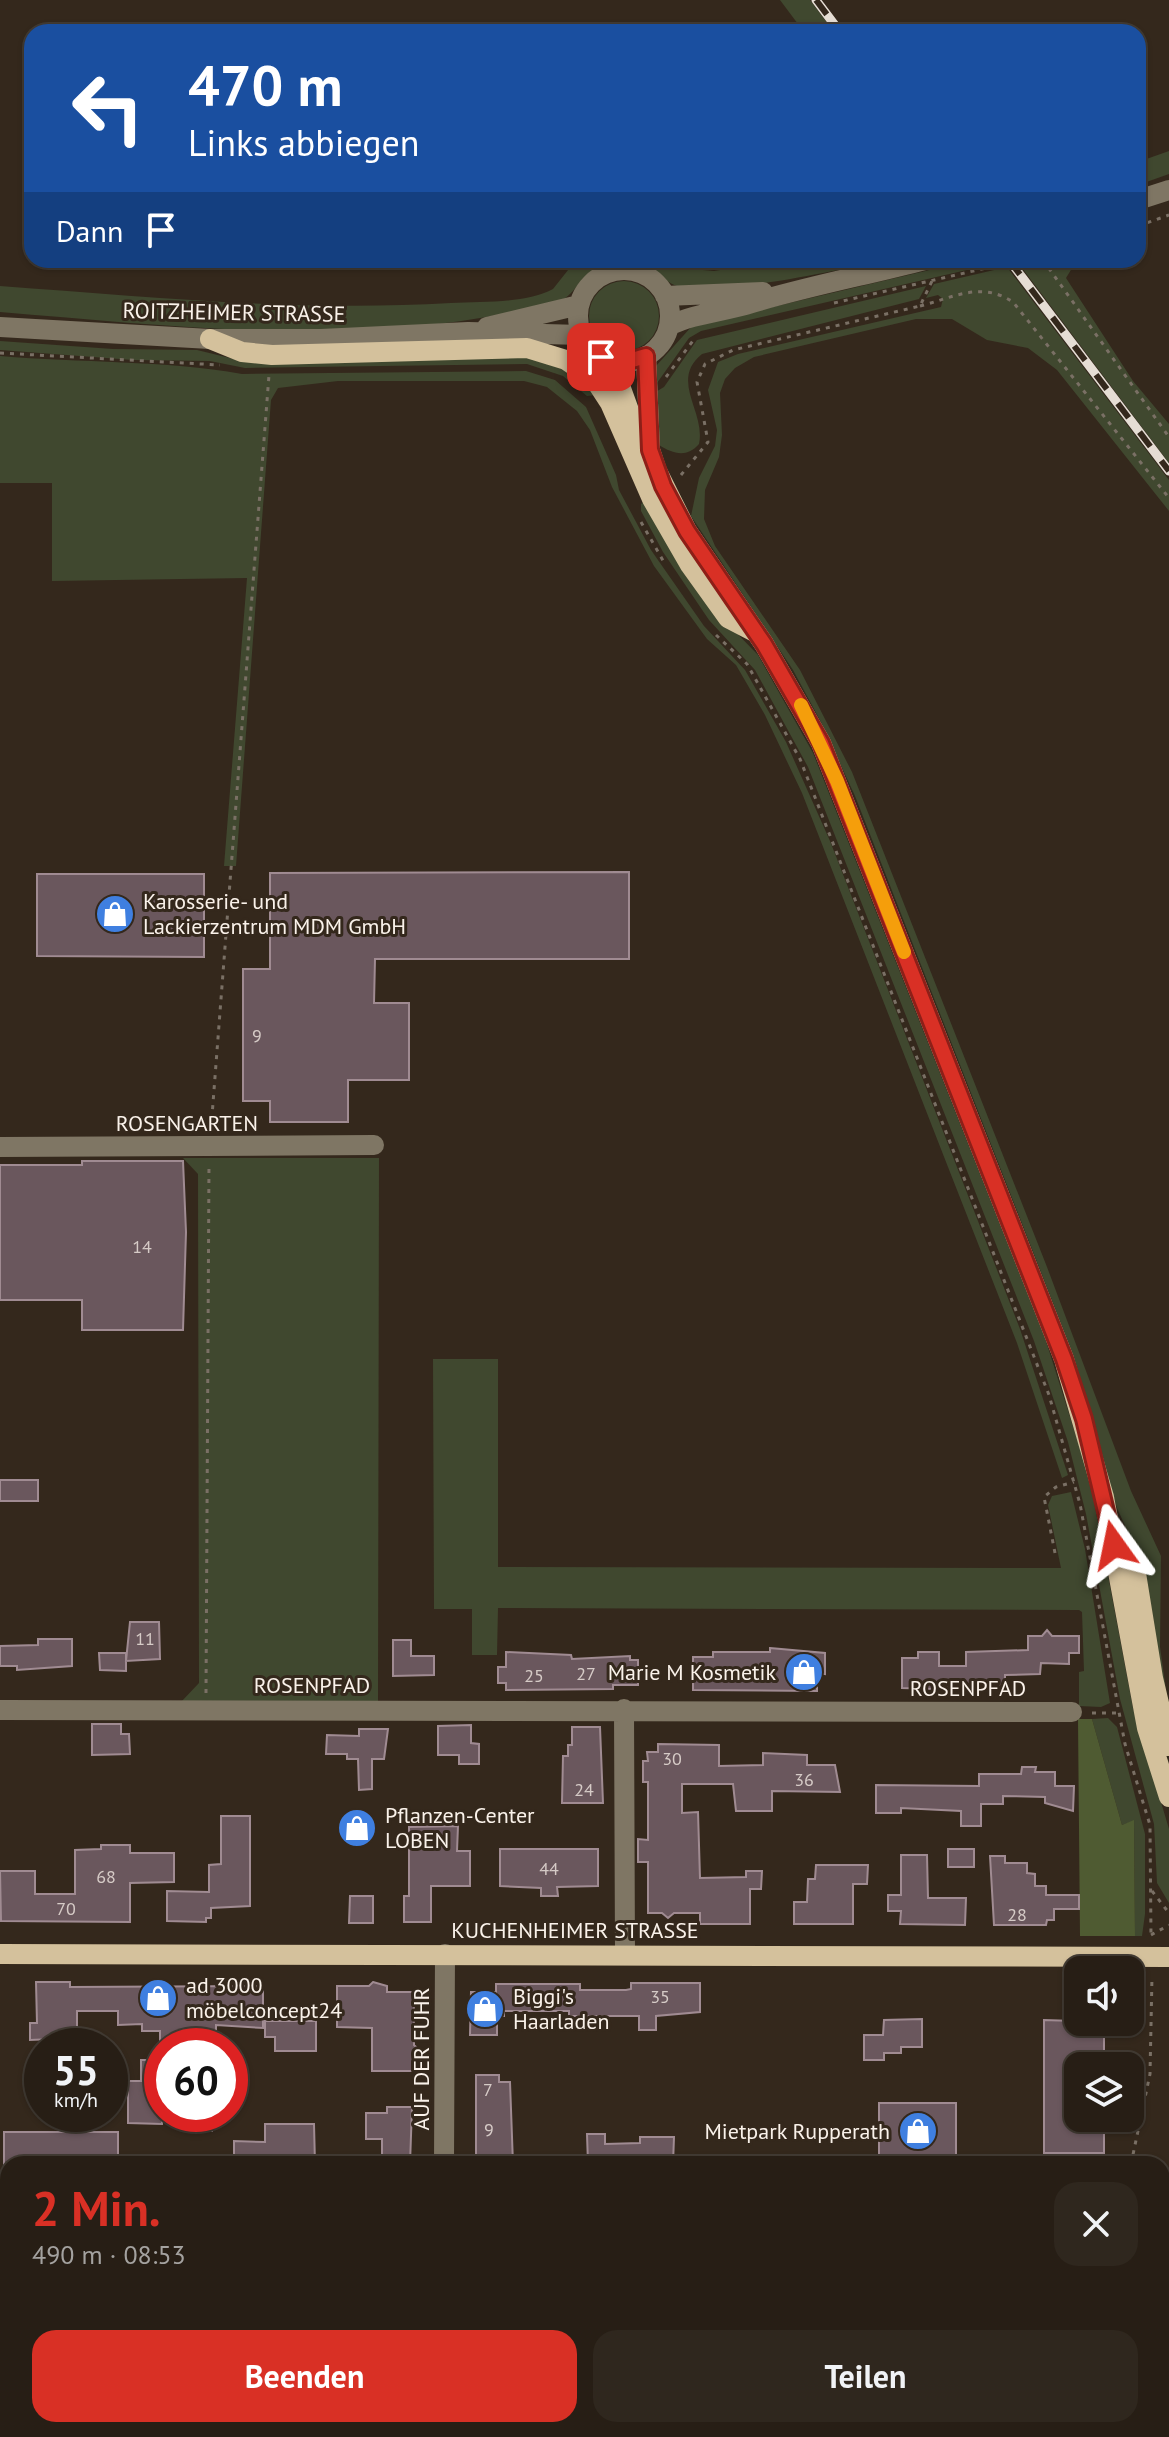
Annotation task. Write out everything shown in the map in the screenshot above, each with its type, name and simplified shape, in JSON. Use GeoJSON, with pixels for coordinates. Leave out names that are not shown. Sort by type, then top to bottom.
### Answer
{"type":"FeatureCollection","features":[{"type":"Feature","properties":{"kind":"main road"},"geometry":{"type":"LineString","coordinates":[[210,339],[242,352],[272,355],[527,348],[566,360],[603,390],[652,499],[690,565],[728,618],[756,632]]}},
{"type":"Feature","properties":{"kind":"main road"},"geometry":{"type":"LineString","coordinates":[[646,356],[650,450],[663,486],[687,531],[756,632],[804,711],[843,796],[1064,1359],[1084,1419],[1111,1529],[1147,1728],[1169,1797]]}},
{"type":"Feature","properties":{"kind":"main road"},"geometry":{"type":"LineString","coordinates":[[611,361],[640,441],[650,450]]}},
{"type":"Feature","properties":{"kind":"main road"},"geometry":{"type":"LineString","coordinates":[[1111,1529],[1127,1547],[1134,1561],[1153,1678],[1169,1746]]}},
{"type":"Feature","properties":{"kind":"main road","name":"KUCHENHEIMER STRASSE"},"geometry":{"type":"LineString","coordinates":[[0,1954],[625,1954],[1160,1948]]}},
{"type":"Feature","properties":{"kind":"street"},"geometry":{"type":"LineString","coordinates":[[1146,197],[1169,190]]}},
{"type":"Feature","properties":{"kind":"street"},"geometry":{"type":"LineString","coordinates":[[669,326],[687,317],[890,268]]}},
{"type":"Feature","properties":{"kind":"street"},"geometry":{"type":"LineString","coordinates":[[619,270],[649,277],[665,296],[669,326],[663,340],[646,356],[634,361],[611,361],[593,351],[581,335],[579,305],[596,280],[619,270]]}},
{"type":"Feature","properties":{"kind":"street"},"geometry":{"type":"LineString","coordinates":[[665,296],[779,293]]}},
{"type":"Feature","properties":{"kind":"street","name":"ROITZHEIMER STRASSE"},"geometry":{"type":"LineString","coordinates":[[468,332],[579,305]]}},
{"type":"Feature","properties":{"kind":"street","name":"ROITZHEIMER STRASSE"},"geometry":{"type":"LineString","coordinates":[[0,327],[210,339],[321,339],[468,332],[581,335]]}},
{"type":"Feature","properties":{"kind":"street","name":"ROSENGARTEN"},"geometry":{"type":"LineString","coordinates":[[0,1147],[374,1145]]}},
{"type":"Feature","properties":{"kind":"street"},"geometry":{"type":"LineString","coordinates":[[624,1709],[625,1954]]}},
{"type":"Feature","properties":{"kind":"street","name":"ROSENPFAD"},"geometry":{"type":"LineString","coordinates":[[0,1710],[1072,1712]]}},
{"type":"Feature","properties":{"kind":"street","name":"AUF DER FUHR"},"geometry":{"type":"LineString","coordinates":[[444,2156],[445,1954]]}},
{"type":"Feature","properties":{"kind":"path"},"geometry":{"type":"LineString","coordinates":[[1146,223],[1169,215]]}},
{"type":"Feature","properties":{"kind":"path"},"geometry":{"type":"LineString","coordinates":[[830,304],[987,268]]}},
{"type":"Feature","properties":{"kind":"path"},"geometry":{"type":"LineString","coordinates":[[1049,268],[1169,437]]}},
{"type":"Feature","properties":{"kind":"path"},"geometry":{"type":"LineString","coordinates":[[920,306],[932,281]]}},
{"type":"Feature","properties":{"kind":"path"},"geometry":{"type":"LineString","coordinates":[[663,486],[690,467],[708,442],[697,382],[699,372],[715,356],[985,290],[996,292],[1013,302],[1169,498]]}},
{"type":"Feature","properties":{"kind":"path"},"geometry":{"type":"LineString","coordinates":[[0,353],[117,362],[216,364]]}},
{"type":"Feature","properties":{"kind":"path"},"geometry":{"type":"LineString","coordinates":[[206,1709],[209,1148],[268,379]]}},
{"type":"Feature","properties":{"kind":"path"},"geometry":{"type":"LineString","coordinates":[[640,519],[669,569]]}},
{"type":"Feature","properties":{"kind":"path"},"geometry":{"type":"LineString","coordinates":[[711,630],[747,664],[800,759],[1027,1337],[1074,1482],[1118,1713],[1150,1825],[1151,1889],[1160,1948],[1150,2074],[1133,2156]]}},
{"type":"Feature","properties":{"kind":"path"},"geometry":{"type":"LineString","coordinates":[[1055,1553],[1044,1497],[1056,1487],[1074,1482]]}},
{"type":"Feature","properties":{"kind":"path"},"geometry":{"type":"LineString","coordinates":[[1072,1712],[1118,1713]]}},
{"type":"Feature","properties":{"kind":"path"},"geometry":{"type":"LineString","coordinates":[[1151,1889],[1169,1913]]}},
{"type":"Feature","properties":{"kind":"path"},"geometry":{"type":"LineString","coordinates":[[1160,1948],[1169,1925]]}},
{"type":"Feature","properties":{"kind":"green space"},"geometry":{"type":"Polygon","coordinates":[[[780,0],[810,0],[828,24],[798,24],[780,0]]]}},
{"type":"Feature","properties":{"kind":"green space"},"geometry":{"type":"Polygon","coordinates":[[[1169,151],[1169,174],[1146,182],[1146,159],[1169,151]]]}},
{"type":"Feature","properties":{"kind":"green space"},"geometry":{"type":"Polygon","coordinates":[[[570,268],[595,268],[561,300],[492,316],[423,326],[282,331],[140,324],[0,312],[0,286],[169,299],[338,306],[503,301],[553,289],[570,268]]]}},
{"type":"Feature","properties":{"kind":"green space"},"geometry":{"type":"Polygon","coordinates":[[[652,268],[714,271],[733,268],[849,268],[718,288],[694,289],[672,284],[652,268]]]}},
{"type":"Feature","properties":{"kind":"green space"},"geometry":{"type":"Polygon","coordinates":[[[938,268],[976,268],[701,331],[689,338],[657,383],[656,366],[692,326],[938,268]]]}},
{"type":"Feature","properties":{"kind":"green space"},"geometry":{"type":"Polygon","coordinates":[[[1008,268],[1169,480],[1169,511],[1057,370],[1028,348],[987,340],[952,319],[916,319],[754,357],[735,368],[725,379],[720,393],[722,435],[719,457],[705,490],[704,519],[715,546],[800,670],[852,772],[1047,1267],[1131,1491],[1161,1556],[1160,1647],[1169,1711],[1131,1539],[1117,1508],[1073,1354],[855,796],[793,670],[691,516],[699,478],[715,446],[717,430],[708,390],[718,362],[738,354],[941,307],[943,299],[938,295],[926,298],[934,284],[1008,268]]]}},
{"type":"Feature","properties":{"kind":"green space"},"geometry":{"type":"Polygon","coordinates":[[[1022,268],[1072,268],[1066,278],[1133,381],[1169,424],[1169,463],[1022,268]]]}},
{"type":"Feature","properties":{"kind":"green space"},"geometry":{"type":"Polygon","coordinates":[[[624,281],[649,291],[659,316],[649,341],[624,351],[599,341],[589,316],[599,291],[624,281]]]}},
{"type":"Feature","properties":{"kind":"green space"},"geometry":{"type":"Polygon","coordinates":[[[926,286],[919,299],[702,354],[693,364],[688,386],[698,420],[699,444],[685,453],[669,451],[659,445],[654,393],[664,387],[697,340],[926,286]]]}},
{"type":"Feature","properties":{"kind":"green space"},"geometry":{"type":"Polygon","coordinates":[[[0,341],[113,349],[197,350],[234,359],[536,358],[578,376],[596,395],[587,396],[563,376],[527,364],[245,368],[210,361],[133,360],[0,350],[0,341]]]}},
{"type":"Feature","properties":{"kind":"green space"},"geometry":{"type":"Polygon","coordinates":[[[0,356],[153,364],[242,374],[526,371],[555,380],[586,407],[616,475],[619,490],[651,550],[704,626],[745,670],[786,742],[830,841],[1020,1329],[1068,1475],[1062,1478],[1017,1343],[802,793],[765,715],[736,665],[707,639],[654,566],[612,487],[590,430],[577,411],[547,387],[524,381],[338,381],[278,388],[271,400],[236,866],[224,866],[247,578],[52,581],[52,483],[0,483],[0,356]]]}},
{"type":"Feature","properties":{"kind":"green space"},"geometry":{"type":"Polygon","coordinates":[[[646,500],[725,621],[758,655],[813,753],[1045,1338],[1090,1480],[1133,1708],[1169,1829],[1169,1903],[1157,1883],[1154,1824],[1120,1699],[1086,1514],[1068,1442],[1034,1341],[808,767],[755,670],[709,620],[663,552],[641,511],[641,504],[646,500]]]}},
{"type":"Feature","properties":{"kind":"green space"},"geometry":{"type":"Polygon","coordinates":[[[183,1158],[379,1158],[378,1706],[181,1702],[199,1683],[198,1174],[183,1158]]]}},
{"type":"Feature","properties":{"kind":"green space"},"geometry":{"type":"Polygon","coordinates":[[[433,1359],[498,1359],[498,1567],[1061,1568],[1048,1505],[1052,1496],[1071,1492],[1085,1549],[1110,1703],[1101,1707],[1079,1706],[1079,1672],[1084,1671],[1082,1612],[1079,1610],[498,1608],[497,1655],[472,1655],[472,1609],[434,1609],[433,1359]]]}},
{"type":"Feature","properties":{"kind":"green space"},"geometry":{"type":"Polygon","coordinates":[[[1108,1718],[1117,1727],[1145,1834],[1142,1936],[1135,1936],[1134,1821],[1122,1825],[1092,1719],[1108,1718]]]}},
{"type":"Feature","properties":{"kind":"green space"},"geometry":{"type":"Polygon","coordinates":[[[1078,1719],[1092,1719],[1122,1825],[1134,1820],[1135,1936],[1080,1936],[1078,1719]]]}},
{"type":"Feature","properties":{"kind":"building"},"geometry":{"type":"Polygon","coordinates":[[[629,872],[629,959],[375,959],[374,1003],[409,1003],[409,1080],[348,1080],[348,1122],[270,1122],[270,1101],[243,1101],[243,969],[270,969],[270,873],[629,872]]]}},
{"type":"Feature","properties":{"kind":"building"},"geometry":{"type":"Polygon","coordinates":[[[37,874],[204,874],[204,957],[37,956],[37,874]]]}},
{"type":"Feature","properties":{"kind":"building"},"geometry":{"type":"Polygon","coordinates":[[[82,1161],[183,1161],[186,1232],[183,1330],[82,1330],[82,1300],[0,1300],[0,1165],[82,1165],[82,1161]]]}},
{"type":"Feature","properties":{"kind":"building"},"geometry":{"type":"Polygon","coordinates":[[[0,1480],[38,1480],[38,1501],[0,1501],[0,1480]]]}},
{"type":"Feature","properties":{"kind":"building"},"geometry":{"type":"Polygon","coordinates":[[[130,1622],[159,1622],[160,1659],[126,1661],[130,1622]]]}},
{"type":"Feature","properties":{"kind":"building"},"geometry":{"type":"Polygon","coordinates":[[[1047,1630],[1052,1636],[1079,1636],[1079,1653],[1069,1653],[1069,1664],[1041,1663],[1040,1674],[1005,1675],[1005,1691],[902,1688],[902,1658],[918,1658],[918,1652],[939,1652],[939,1666],[966,1666],[966,1652],[1028,1650],[1028,1636],[1042,1636],[1047,1630]]]}},
{"type":"Feature","properties":{"kind":"building"},"geometry":{"type":"Polygon","coordinates":[[[38,1639],[72,1639],[72,1666],[17,1670],[17,1666],[0,1666],[0,1646],[38,1645],[38,1639]]]}},
{"type":"Feature","properties":{"kind":"building"},"geometry":{"type":"Polygon","coordinates":[[[393,1640],[411,1640],[411,1656],[434,1656],[434,1675],[393,1676],[393,1640]]]}},
{"type":"Feature","properties":{"kind":"building"},"geometry":{"type":"Polygon","coordinates":[[[770,1648],[825,1653],[825,1674],[817,1673],[817,1691],[693,1690],[693,1657],[713,1657],[713,1652],[770,1652],[770,1648]]]}},
{"type":"Feature","properties":{"kind":"building"},"geometry":{"type":"Polygon","coordinates":[[[506,1652],[571,1655],[572,1659],[630,1656],[630,1660],[638,1660],[638,1685],[613,1685],[613,1689],[506,1690],[506,1683],[498,1683],[498,1667],[506,1667],[506,1652]]]}},
{"type":"Feature","properties":{"kind":"building"},"geometry":{"type":"Polygon","coordinates":[[[99,1653],[126,1653],[126,1671],[100,1670],[99,1653]]]}},
{"type":"Feature","properties":{"kind":"building"},"geometry":{"type":"Polygon","coordinates":[[[92,1724],[121,1724],[121,1734],[129,1734],[130,1754],[92,1755],[92,1724]]]}},
{"type":"Feature","properties":{"kind":"building"},"geometry":{"type":"Polygon","coordinates":[[[471,1725],[471,1743],[479,1744],[479,1764],[459,1764],[459,1755],[438,1755],[438,1726],[471,1725]]]}},
{"type":"Feature","properties":{"kind":"building"},"geometry":{"type":"Polygon","coordinates":[[[572,1727],[600,1727],[603,1803],[562,1803],[563,1756],[568,1756],[568,1745],[572,1745],[572,1727]]]}},
{"type":"Feature","properties":{"kind":"building"},"geometry":{"type":"Polygon","coordinates":[[[359,1729],[388,1729],[384,1759],[372,1759],[372,1789],[359,1790],[358,1759],[347,1759],[347,1754],[326,1754],[327,1735],[359,1736],[359,1729]]]}},
{"type":"Feature","properties":{"kind":"building"},"geometry":{"type":"Polygon","coordinates":[[[658,1744],[719,1745],[719,1766],[763,1765],[763,1753],[807,1755],[807,1765],[835,1765],[840,1792],[772,1791],[772,1811],[736,1811],[733,1784],[682,1784],[682,1813],[698,1812],[700,1878],[746,1877],[746,1871],[762,1871],[761,1889],[750,1889],[750,1924],[700,1924],[700,1913],[674,1913],[668,1918],[662,1913],[648,1913],[648,1862],[638,1862],[638,1839],[648,1840],[648,1782],[643,1782],[643,1761],[648,1761],[647,1752],[658,1752],[658,1744]]]}},
{"type":"Feature","properties":{"kind":"building"},"geometry":{"type":"Polygon","coordinates":[[[1022,1767],[1036,1767],[1035,1772],[1055,1772],[1055,1786],[1074,1786],[1073,1811],[1045,1803],[1045,1797],[1003,1796],[1003,1804],[981,1804],[981,1826],[961,1826],[961,1811],[901,1808],[901,1813],[876,1813],[876,1785],[979,1786],[979,1774],[1021,1774],[1022,1767]]]}},
{"type":"Feature","properties":{"kind":"building"},"geometry":{"type":"Polygon","coordinates":[[[221,1816],[250,1816],[250,1906],[211,1908],[211,1918],[206,1918],[206,1922],[167,1921],[167,1891],[209,1892],[209,1865],[221,1864],[221,1816]]]}},
{"type":"Feature","properties":{"kind":"building"},"geometry":{"type":"Polygon","coordinates":[[[458,1826],[457,1851],[470,1851],[470,1886],[431,1886],[431,1922],[404,1922],[404,1896],[409,1896],[409,1827],[458,1826]]]}},
{"type":"Feature","properties":{"kind":"building"},"geometry":{"type":"Polygon","coordinates":[[[101,1845],[130,1845],[130,1853],[174,1853],[174,1882],[130,1883],[130,1922],[1,1921],[0,1871],[35,1871],[35,1894],[75,1894],[75,1850],[101,1849],[101,1845]]]}},
{"type":"Feature","properties":{"kind":"building"},"geometry":{"type":"Polygon","coordinates":[[[500,1849],[598,1849],[598,1886],[557,1887],[558,1896],[541,1896],[541,1888],[500,1886],[500,1849]]]}},
{"type":"Feature","properties":{"kind":"building"},"geometry":{"type":"Polygon","coordinates":[[[948,1849],[974,1849],[974,1867],[948,1867],[948,1849]]]}},
{"type":"Feature","properties":{"kind":"building"},"geometry":{"type":"Polygon","coordinates":[[[901,1855],[927,1855],[928,1898],[966,1898],[965,1925],[900,1924],[901,1911],[888,1911],[888,1895],[901,1895],[901,1855]]]}},
{"type":"Feature","properties":{"kind":"building"},"geometry":{"type":"Polygon","coordinates":[[[990,1856],[1005,1856],[1005,1863],[1027,1863],[1027,1873],[1035,1874],[1035,1886],[1046,1886],[1046,1895],[1079,1895],[1079,1909],[1054,1909],[1054,1920],[1047,1920],[1046,1925],[994,1925],[990,1856]]]}},
{"type":"Feature","properties":{"kind":"building"},"geometry":{"type":"Polygon","coordinates":[[[816,1865],[868,1865],[867,1884],[853,1884],[853,1924],[794,1924],[794,1902],[807,1902],[808,1879],[815,1879],[816,1865]]]}},
{"type":"Feature","properties":{"kind":"building"},"geometry":{"type":"Polygon","coordinates":[[[350,1896],[373,1896],[373,1923],[349,1923],[350,1896]]]}},
{"type":"Feature","properties":{"kind":"building"},"geometry":{"type":"Polygon","coordinates":[[[36,1982],[70,1982],[70,1987],[263,1986],[263,2028],[216,2025],[216,2028],[144,2028],[142,2031],[142,2024],[118,2025],[118,2011],[77,2011],[77,2028],[30,2028],[30,2023],[37,2023],[36,1982]]]}},
{"type":"Feature","properties":{"kind":"building"},"geometry":{"type":"Polygon","coordinates":[[[373,1982],[387,1986],[387,1992],[414,1992],[414,2045],[418,2049],[413,2053],[413,2071],[372,2071],[372,2028],[337,2027],[337,1986],[369,1986],[373,1982]]]}},
{"type":"Feature","properties":{"kind":"building"},"geometry":{"type":"Polygon","coordinates":[[[631,1983],[700,1983],[700,2012],[656,2016],[656,2030],[639,2030],[639,2016],[569,2016],[569,2011],[504,2011],[504,2016],[497,2016],[497,2035],[470,2035],[471,1992],[496,1992],[496,1984],[580,1984],[580,1990],[626,1990],[631,1989],[631,1983]]]}},
{"type":"Feature","properties":{"kind":"building"},"geometry":{"type":"Polygon","coordinates":[[[922,2019],[922,2047],[901,2047],[901,2053],[884,2053],[884,2060],[864,2060],[864,2035],[883,2035],[884,2020],[922,2019]]]}},
{"type":"Feature","properties":{"kind":"building"},"geometry":{"type":"Polygon","coordinates":[[[1044,2020],[1064,2021],[1064,2036],[1104,2036],[1104,2052],[1064,2052],[1064,2132],[1104,2132],[1104,2153],[1044,2153],[1044,2020]]]}},
{"type":"Feature","properties":{"kind":"building"},"geometry":{"type":"Polygon","coordinates":[[[265,2021],[316,2021],[316,2051],[275,2051],[275,2037],[265,2037],[265,2021]]]}},
{"type":"Feature","properties":{"kind":"building"},"geometry":{"type":"Polygon","coordinates":[[[141,2060],[144,2060],[144,2123],[128,2123],[128,2081],[141,2081],[141,2060]]]}},
{"type":"Feature","properties":{"kind":"building"},"geometry":{"type":"Polygon","coordinates":[[[476,2075],[499,2075],[499,2082],[510,2082],[513,2156],[476,2156],[476,2075]]]}},
{"type":"Feature","properties":{"kind":"building","name":"Mietpark Rupperath"},"geometry":{"type":"Polygon","coordinates":[[[879,2103],[956,2103],[956,2156],[879,2156],[879,2103]]]}},
{"type":"Feature","properties":{"kind":"building"},"geometry":{"type":"Polygon","coordinates":[[[387,2107],[412,2107],[410,2156],[382,2156],[382,2139],[366,2139],[366,2113],[387,2113],[387,2107]]]}},
{"type":"Feature","properties":{"kind":"building"},"geometry":{"type":"Polygon","coordinates":[[[265,2124],[314,2124],[315,2156],[234,2156],[234,2141],[265,2142],[265,2124]]]}},
{"type":"Feature","properties":{"kind":"building"},"geometry":{"type":"Polygon","coordinates":[[[4,2132],[118,2132],[118,2156],[4,2156],[4,2132]]]}},
{"type":"Feature","properties":{"kind":"building"},"geometry":{"type":"Polygon","coordinates":[[[587,2134],[605,2134],[605,2144],[640,2143],[640,2137],[674,2137],[673,2156],[588,2156],[587,2134]]]}},
{"type":"Feature","properties":{"kind":"railway"},"geometry":{"type":"LineString","coordinates":[[816,0],[834,24]]}},
{"type":"Feature","properties":{"kind":"railway"},"geometry":{"type":"LineString","coordinates":[[1015,268],[1169,471]]}},
{"type":"Feature","properties":{"kind":"slow traffic"},"geometry":{"type":"LineString","coordinates":[[801,705],[837,781],[904,952]]}},
{"type":"Feature","properties":{"kind":"place","name":"Karosserie- und Lackierzentrum MDM GmbH"},"geometry":{"type":"Point","coordinates":[115,914]}},
{"type":"Feature","properties":{"kind":"place","name":"Marie M Kosmetik"},"geometry":{"type":"Point","coordinates":[804,1672]}},
{"type":"Feature","properties":{"kind":"place","name":"Pflanzen-Center LOBEN"},"geometry":{"type":"Point","coordinates":[357,1828]}},
{"type":"Feature","properties":{"kind":"place","name":"ad 3000 möbelconcept24"},"geometry":{"type":"Point","coordinates":[158,1998]}},
{"type":"Feature","properties":{"kind":"place","name":"Biggi's Haarladen"},"geometry":{"type":"Point","coordinates":[485,2009]}},
{"type":"Feature","properties":{"kind":"place","name":"Mietpark Rupperath"},"geometry":{"type":"Point","coordinates":[918,2131]}},
{"type":"Feature","properties":{"kind":"route"},"geometry":{"type":"LineString","coordinates":[[601,357],[625,362],[646,356],[644,374],[650,450],[663,486],[687,531],[789,684],[821,743],[1064,1359],[1084,1419],[1114,1545]]}}]}
